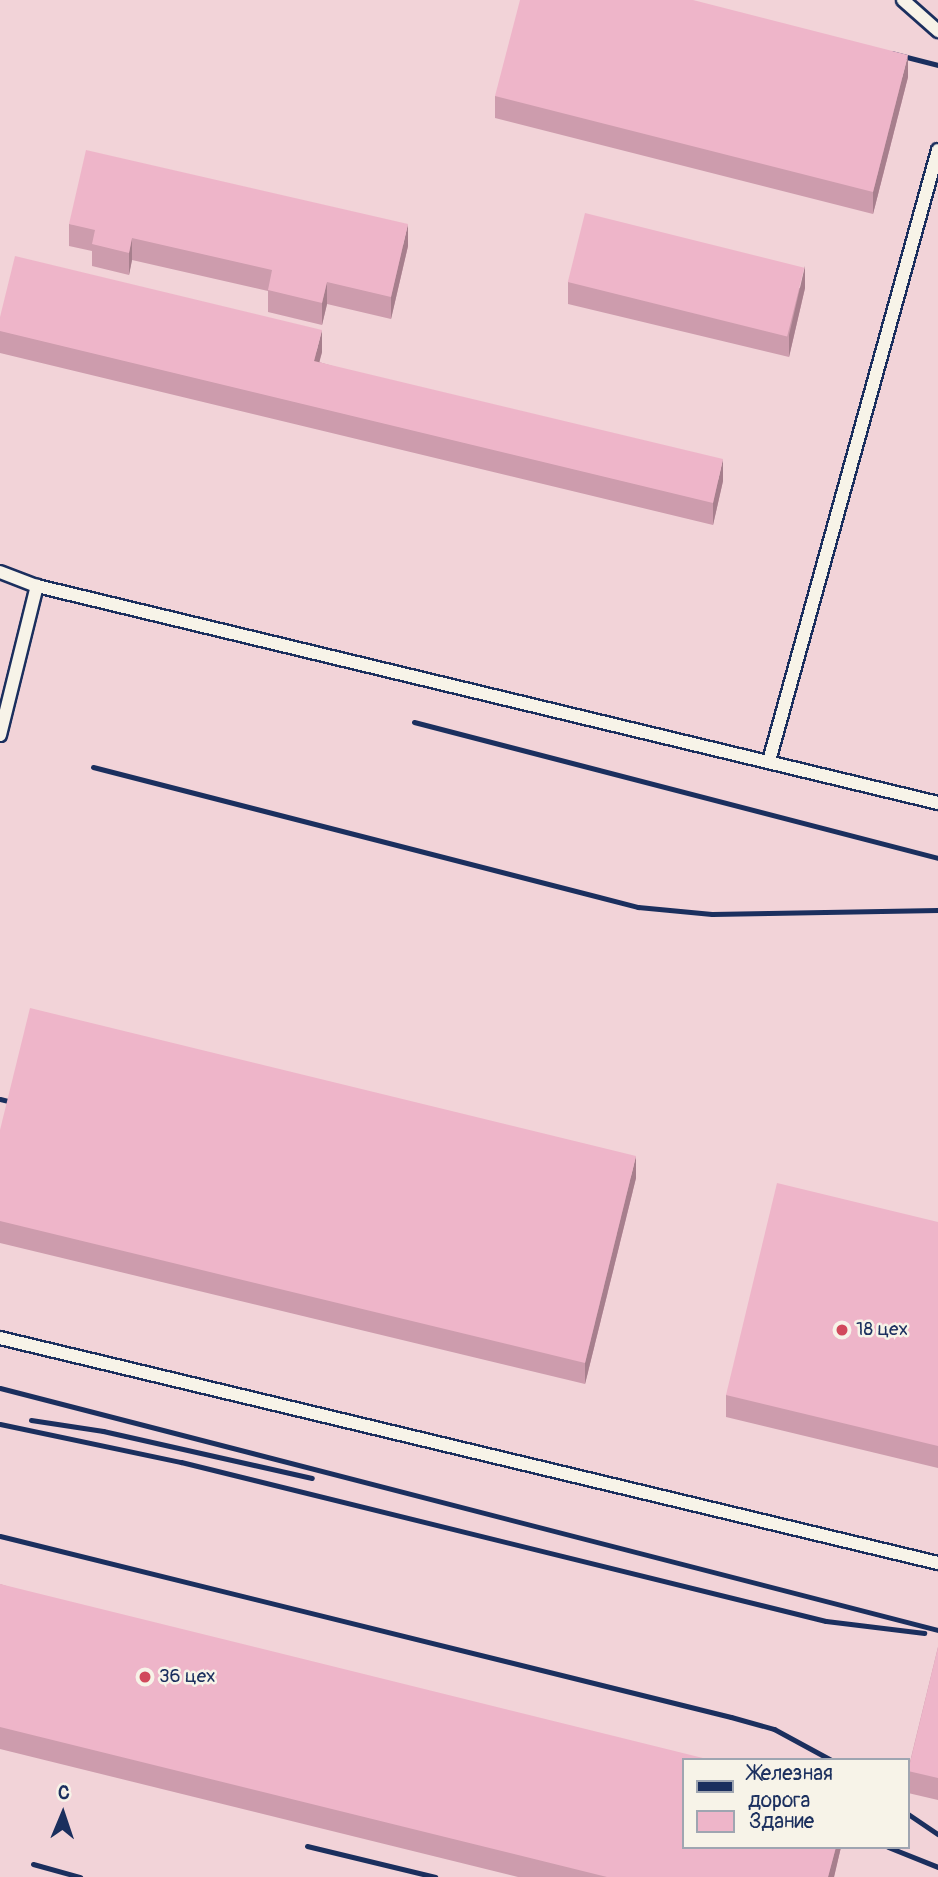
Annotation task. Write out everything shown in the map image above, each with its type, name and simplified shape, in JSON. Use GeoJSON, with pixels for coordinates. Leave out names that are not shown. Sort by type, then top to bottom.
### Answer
{"type":"FeatureCollection","features":[{"type":"Feature","properties":{"kind":"lane"},"geometry":{"type":"LineString","coordinates":[[903,0],[938,31]]}},
{"type":"Feature","properties":{"kind":"lane"},"geometry":{"type":"LineString","coordinates":[[769,761],[938,150]]}},
{"type":"Feature","properties":{"kind":"lane"},"geometry":{"type":"LineString","coordinates":[[0,572],[37,586],[938,803]]}},
{"type":"Feature","properties":{"kind":"lane"},"geometry":{"type":"LineString","coordinates":[[0,735],[37,586]]}},
{"type":"Feature","properties":{"kind":"lane"},"geometry":{"type":"LineString","coordinates":[[0,1338],[938,1563]]}},
{"type":"Feature","properties":{"kind":"shaded area"},"geometry":{"type":"Polygon","coordinates":[[[0,0],[938,0],[938,1877],[0,1877],[0,0]]]}},
{"type":"Feature","properties":{"kind":"building"},"geometry":{"type":"Polygon","coordinates":[[[520,0],[693,0],[908,55],[873,192],[495,96],[520,0]]]}},
{"type":"Feature","properties":{"kind":"building"},"geometry":{"type":"Polygon","coordinates":[[[86,150],[408,224],[391,297],[327,282],[322,303],[268,290],[272,270],[132,238],[129,253],[92,244],[95,230],[69,224],[86,150]]]}},
{"type":"Feature","properties":{"kind":"building"},"geometry":{"type":"Polygon","coordinates":[[[585,213],[804,268],[787,337],[568,282],[585,213]]]}},
{"type":"Feature","properties":{"kind":"building"},"geometry":{"type":"Polygon","coordinates":[[[15,256],[322,330],[314,361],[723,459],[713,503],[0,331],[0,317],[15,256]]]}},
{"type":"Feature","properties":{"kind":"building"},"geometry":{"type":"Polygon","coordinates":[[[30,1008],[636,1156],[585,1363],[0,1221],[0,1130],[30,1008]]]}},
{"type":"Feature","properties":{"kind":"building","name":"18 цех"},"geometry":{"type":"Polygon","coordinates":[[[777,1183],[938,1222],[938,1446],[726,1395],[777,1183]]]}},
{"type":"Feature","properties":{"kind":"building","name":"36 цех"},"geometry":{"type":"Polygon","coordinates":[[[0,1584],[703,1758],[682,1758],[682,1849],[835,1849],[828,1877],[607,1877],[0,1727],[0,1584]]]}},
{"type":"Feature","properties":{"kind":"building"},"geometry":{"type":"Polygon","coordinates":[[[938,1647],[938,1778],[910,1771],[938,1647]]]}},
{"type":"Feature","properties":{"kind":"railway"},"geometry":{"type":"LineString","coordinates":[[891,53],[938,65]]}},
{"type":"Feature","properties":{"kind":"railway"},"geometry":{"type":"LineString","coordinates":[[414,722],[938,858]]}},
{"type":"Feature","properties":{"kind":"railway"},"geometry":{"type":"LineString","coordinates":[[93,767],[638,907],[712,914],[938,910]]}},
{"type":"Feature","properties":{"kind":"railway"},"geometry":{"type":"LineString","coordinates":[[0,1099],[12,1102]]}},
{"type":"Feature","properties":{"kind":"railway"},"geometry":{"type":"LineString","coordinates":[[0,1388],[938,1630]]}},
{"type":"Feature","properties":{"kind":"railway"},"geometry":{"type":"LineString","coordinates":[[31,1420],[103,1431],[312,1478]]}},
{"type":"Feature","properties":{"kind":"railway"},"geometry":{"type":"LineString","coordinates":[[0,1424],[181,1462],[826,1621],[924,1633]]}},
{"type":"Feature","properties":{"kind":"railway"},"geometry":{"type":"LineString","coordinates":[[0,1536],[731,1717],[774,1729],[827,1758]]}},
{"type":"Feature","properties":{"kind":"railway"},"geometry":{"type":"LineString","coordinates":[[910,1815],[938,1834]]}},
{"type":"Feature","properties":{"kind":"railway"},"geometry":{"type":"LineString","coordinates":[[307,1846],[435,1877]]}},
{"type":"Feature","properties":{"kind":"railway"},"geometry":{"type":"LineString","coordinates":[[893,1849],[938,1867]]}},
{"type":"Feature","properties":{"kind":"railway"},"geometry":{"type":"LineString","coordinates":[[33,1864],[80,1877]]}},
{"type":"Feature","properties":{"kind":"place","name":"18 цех"},"geometry":{"type":"Point","coordinates":[842,1330]}},
{"type":"Feature","properties":{"kind":"place","name":"36 цех"},"geometry":{"type":"Point","coordinates":[145,1677]}}]}
